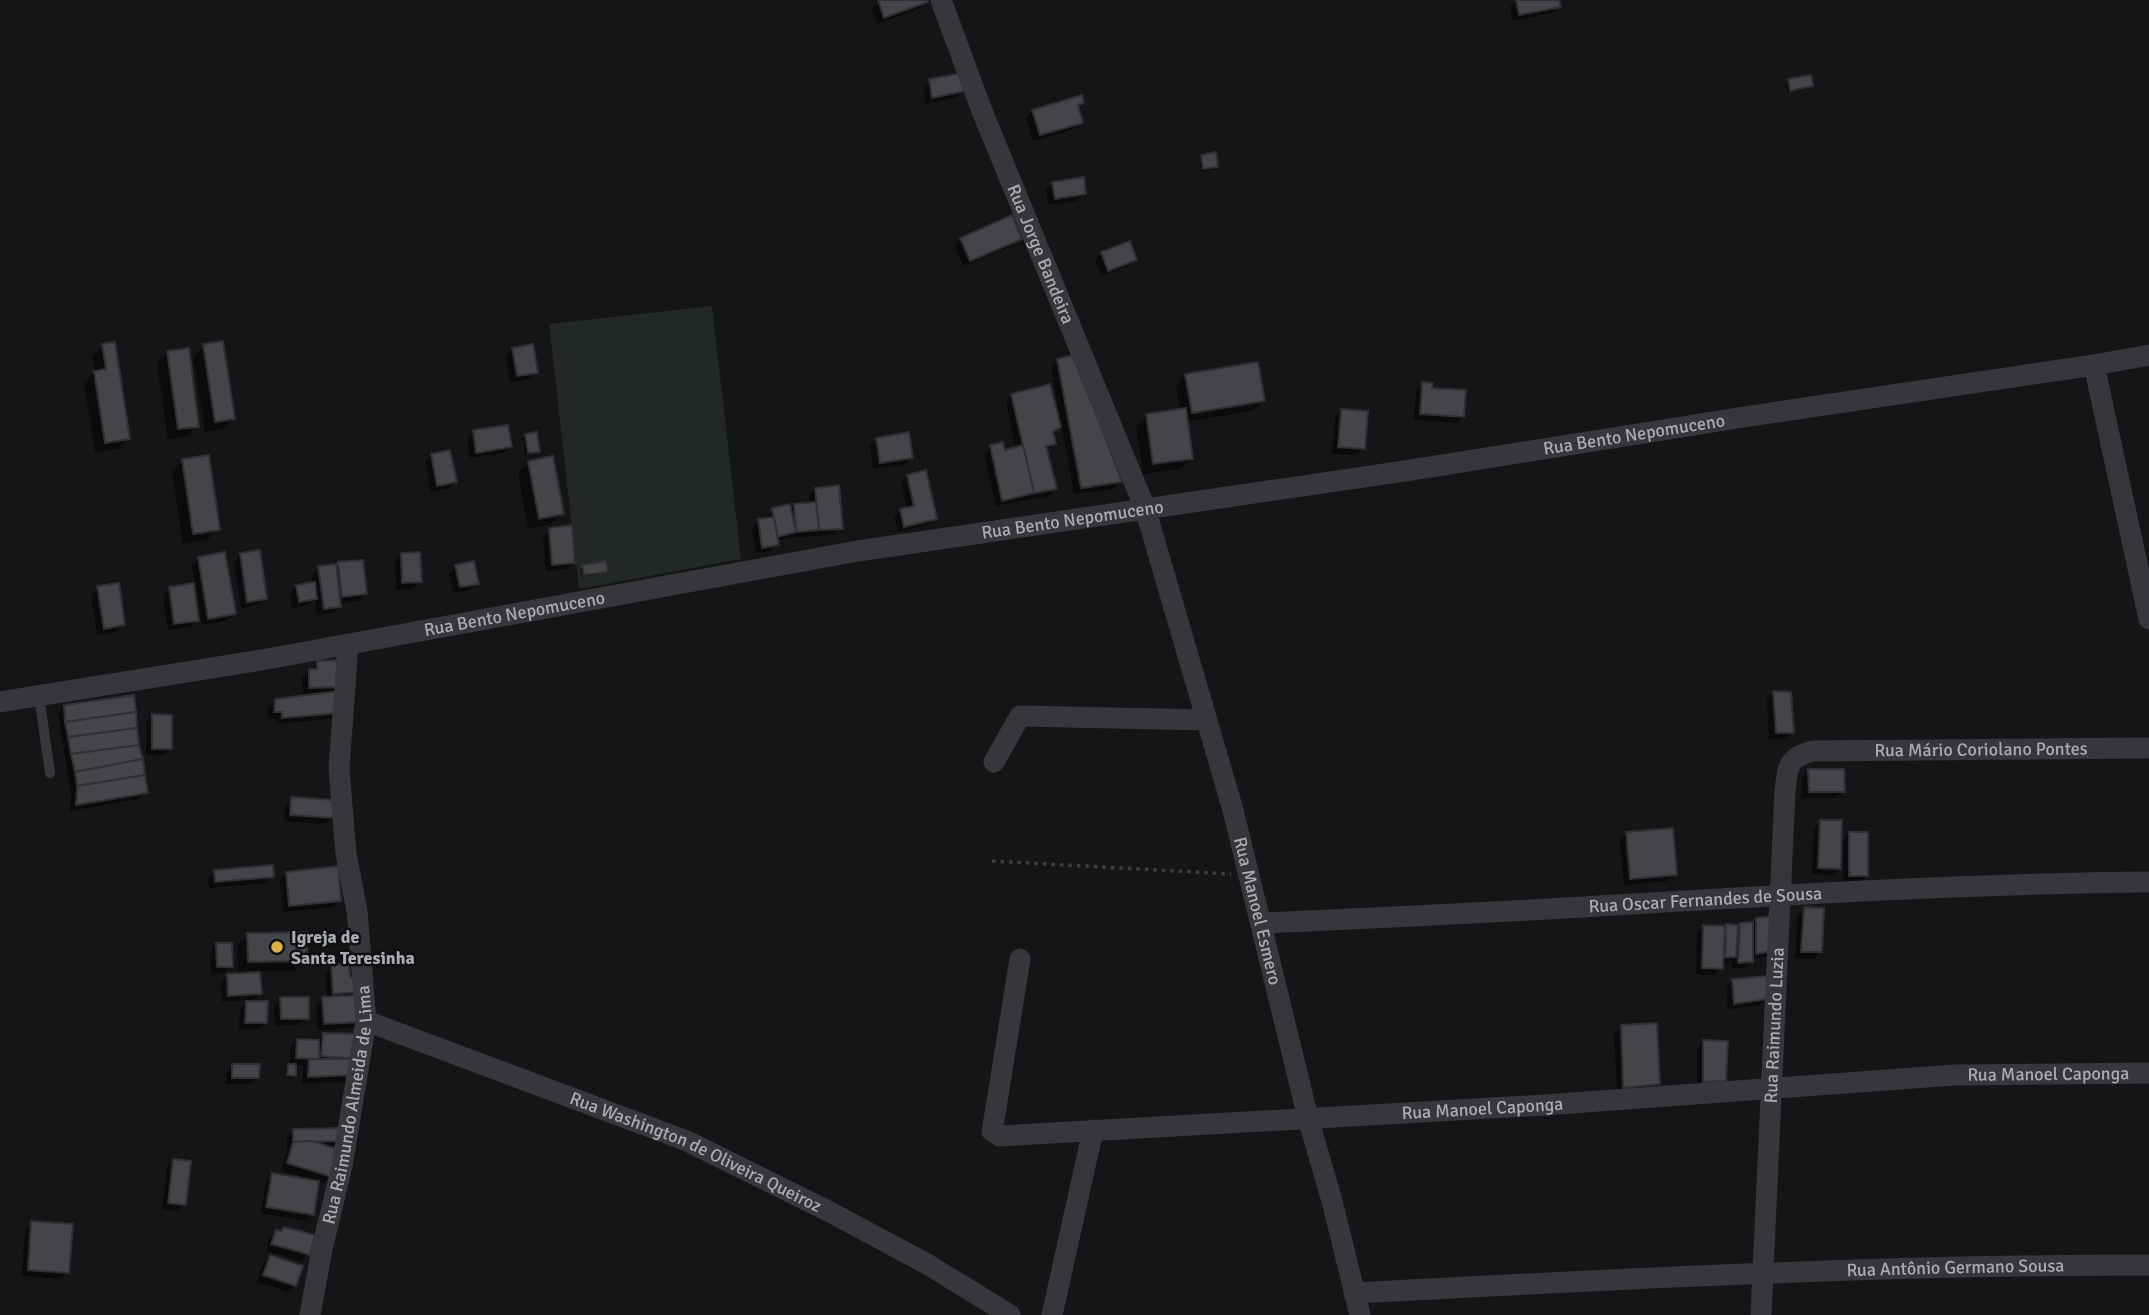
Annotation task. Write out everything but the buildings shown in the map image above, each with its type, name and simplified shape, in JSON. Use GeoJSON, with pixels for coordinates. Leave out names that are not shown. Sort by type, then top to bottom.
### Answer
{"type":"FeatureCollection","features":[{"type":"Feature","properties":{"kind":"street","name":"Rua Jorge Bandeira"},"geometry":{"type":"LineString","coordinates":[[941,0],[982,111],[1145,508]]}},
{"type":"Feature","properties":{"kind":"street","name":"Rua Bento Nepomuceno"},"geometry":{"type":"LineString","coordinates":[[0,702],[348,644],[858,551],[1405,471],[2149,355]]}},
{"type":"Feature","properties":{"kind":"street"},"geometry":{"type":"LineString","coordinates":[[2094,365],[2149,619]]}},
{"type":"Feature","properties":{"kind":"street","name":"Rua Manoel Esmero"},"geometry":{"type":"LineString","coordinates":[[1145,508],[1233,810],[1308,1118],[1360,1315]]}},
{"type":"Feature","properties":{"kind":"street","name":"Rua Raimundo Almeida de Lima"},"geometry":{"type":"LineString","coordinates":[[310,1315],[322,1249],[342,1166],[366,1021],[357,911],[346,854],[339,769],[348,644]]}},
{"type":"Feature","properties":{"kind":"street"},"geometry":{"type":"LineString","coordinates":[[994,761],[1020,716],[1206,720]]}},
{"type":"Feature","properties":{"kind":"street","name":"Rua Mário Coriolano Pontes"},"geometry":{"type":"LineString","coordinates":[[1813,751],[2149,748]]}},
{"type":"Feature","properties":{"kind":"street","name":"Rua Raimundo Luzia"},"geometry":{"type":"LineString","coordinates":[[1761,1315],[1787,776],[1795,757],[1813,751]]}},
{"type":"Feature","properties":{"kind":"street","name":"Rua Oscar Fernandes de Sousa"},"geometry":{"type":"LineString","coordinates":[[1262,923],[1780,894],[2016,884],[2149,882]]}},
{"type":"Feature","properties":{"kind":"street","name":"Rua Manoel Caponga"},"geometry":{"type":"LineString","coordinates":[[1020,959],[992,1131],[1000,1136],[1545,1105],[1954,1075],[2149,1073]]}},
{"type":"Feature","properties":{"kind":"street","name":"Rua Washington de Oliveira Queiroz"},"geometry":{"type":"LineString","coordinates":[[366,1021],[687,1141],[915,1257],[1010,1315]]}},
{"type":"Feature","properties":{"kind":"street"},"geometry":{"type":"LineString","coordinates":[[1052,1315],[1093,1130]]}},
{"type":"Feature","properties":{"kind":"street","name":"Rua Antônio Germano Sousa"},"geometry":{"type":"LineString","coordinates":[[1354,1293],[1763,1272],[2149,1265]]}},
{"type":"Feature","properties":{"kind":"lane"},"geometry":{"type":"LineString","coordinates":[[39,695],[50,773]]}},
{"type":"Feature","properties":{"kind":"path"},"geometry":{"type":"LineString","coordinates":[[992,861],[1237,875]]}},
{"type":"Feature","properties":{"kind":"shaded area"},"geometry":{"type":"Polygon","coordinates":[[[712,306],[741,559],[579,589],[549,324],[712,306]]]}},
{"type":"Feature","properties":{"kind":"place","name":"Igreja de Santa Teresinha"},"geometry":{"type":"Point","coordinates":[277,947]}}]}
